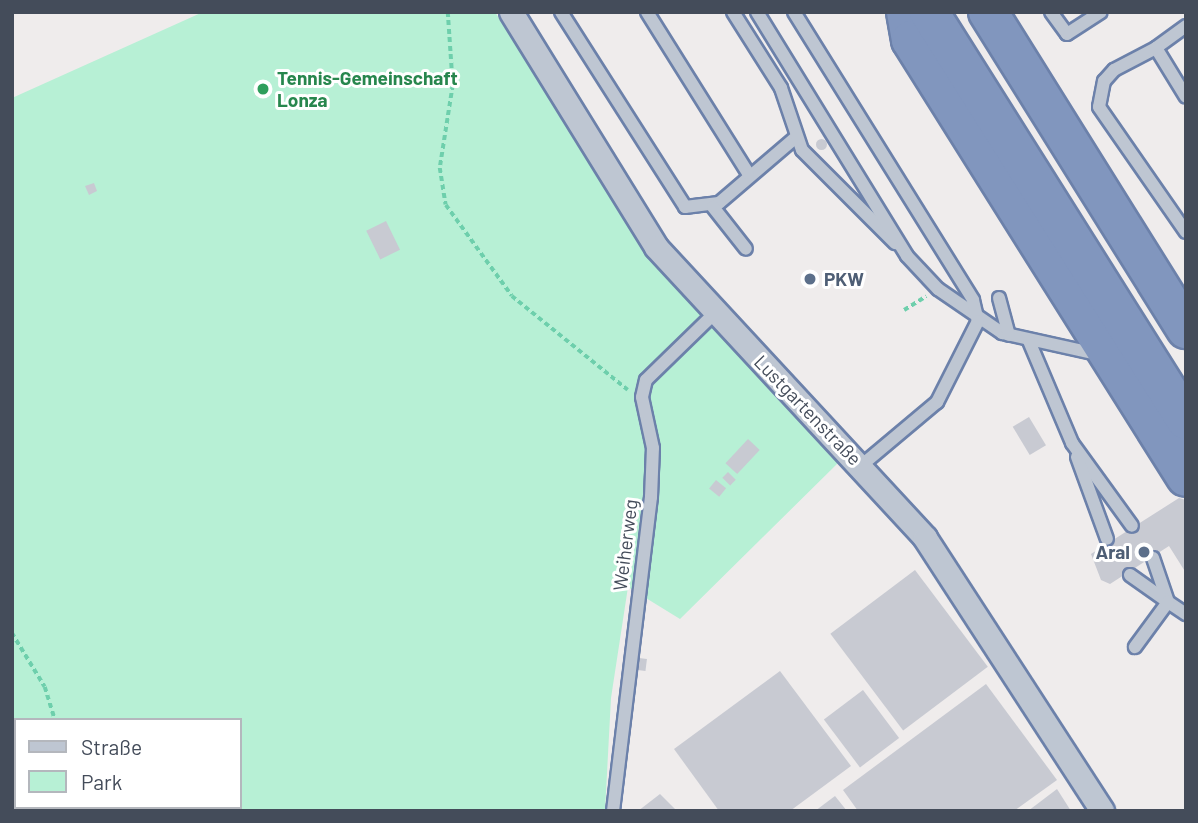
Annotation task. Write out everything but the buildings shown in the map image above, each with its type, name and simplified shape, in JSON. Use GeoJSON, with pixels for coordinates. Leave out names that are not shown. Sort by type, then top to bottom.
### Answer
{"type":"FeatureCollection","features":[{"type":"Feature","properties":{"kind":"highway"},"geometry":{"type":"LineString","coordinates":[[906,12],[911,40],[1186,477]]}},
{"type":"Feature","properties":{"kind":"highway"},"geometry":{"type":"LineString","coordinates":[[929,12],[1186,420]]}},
{"type":"Feature","properties":{"kind":"highway"},"geometry":{"type":"LineString","coordinates":[[988,12],[1186,329]]}},
{"type":"Feature","properties":{"kind":"street","name":"Lustgartenstraße"},"geometry":{"type":"LineString","coordinates":[[511,12],[656,247],[715,313],[862,465],[925,538],[1102,811]]}},
{"type":"Feature","properties":{"kind":"lane"},"geometry":{"type":"LineString","coordinates":[[561,12],[677,198],[695,210],[713,207],[748,173],[795,138]]}},
{"type":"Feature","properties":{"kind":"lane"},"geometry":{"type":"LineString","coordinates":[[647,12],[748,173]]}},
{"type":"Feature","properties":{"kind":"lane"},"geometry":{"type":"LineString","coordinates":[[733,12],[780,88],[795,138],[938,289],[978,321],[1009,335],[1029,341],[1079,347],[1112,360]]}},
{"type":"Feature","properties":{"kind":"lane"},"geometry":{"type":"LineString","coordinates":[[757,12],[908,256]]}},
{"type":"Feature","properties":{"kind":"lane"},"geometry":{"type":"LineString","coordinates":[[794,12],[973,300],[978,321],[937,402],[862,465]]}},
{"type":"Feature","properties":{"kind":"lane"},"geometry":{"type":"LineString","coordinates":[[1051,12],[1067,34],[1101,12]]}},
{"type":"Feature","properties":{"kind":"lane"},"geometry":{"type":"LineString","coordinates":[[1186,26],[1156,48],[1114,69],[1104,81],[1100,107],[1186,232]]}},
{"type":"Feature","properties":{"kind":"lane"},"geometry":{"type":"LineString","coordinates":[[1156,48],[1186,97]]}},
{"type":"Feature","properties":{"kind":"lane"},"geometry":{"type":"LineString","coordinates":[[713,207],[746,249]]}},
{"type":"Feature","properties":{"kind":"lane"},"geometry":{"type":"LineString","coordinates":[[999,298],[1009,335]]}},
{"type":"Feature","properties":{"kind":"lane"},"geometry":{"type":"LineString","coordinates":[[642,397],[646,380],[715,313]]}},
{"type":"Feature","properties":{"kind":"lane"},"geometry":{"type":"LineString","coordinates":[[1029,341],[1072,443],[1107,539]]}},
{"type":"Feature","properties":{"kind":"lane","name":"Weiherweg"},"geometry":{"type":"LineString","coordinates":[[613,811],[652,497],[653,448],[642,397]]}},
{"type":"Feature","properties":{"kind":"lane"},"geometry":{"type":"LineString","coordinates":[[1072,443],[1132,526]]}},
{"type":"Feature","properties":{"kind":"lane"},"geometry":{"type":"LineString","coordinates":[[1153,558],[1168,602]]}},
{"type":"Feature","properties":{"kind":"lane"},"geometry":{"type":"LineString","coordinates":[[1130,575],[1186,614]]}},
{"type":"Feature","properties":{"kind":"lane"},"geometry":{"type":"LineString","coordinates":[[1135,648],[1168,602]]}},
{"type":"Feature","properties":{"kind":"path"},"geometry":{"type":"LineString","coordinates":[[448,12],[453,85],[440,178],[446,205],[512,296],[571,350],[642,397]]}},
{"type":"Feature","properties":{"kind":"path"},"geometry":{"type":"LineString","coordinates":[[904,310],[938,289]]}},
{"type":"Feature","properties":{"kind":"path"},"geometry":{"type":"LineString","coordinates":[[12,633],[45,687],[53,718]]}},
{"type":"Feature","properties":{"kind":"green space"},"geometry":{"type":"Polygon","coordinates":[[[203,12],[495,12],[662,273],[838,463],[680,619],[628,587],[611,698],[605,811],[12,811],[12,98],[203,12]]]}},
{"type":"Feature","properties":{"kind":"place","name":"Tennis-Gemeinschaft Lonza"},"geometry":{"type":"Point","coordinates":[263,89]}},
{"type":"Feature","properties":{"kind":"place","name":"PKW"},"geometry":{"type":"Point","coordinates":[810,279]}},
{"type":"Feature","properties":{"kind":"place","name":"Aral"},"geometry":{"type":"Point","coordinates":[1144,552]}}]}
